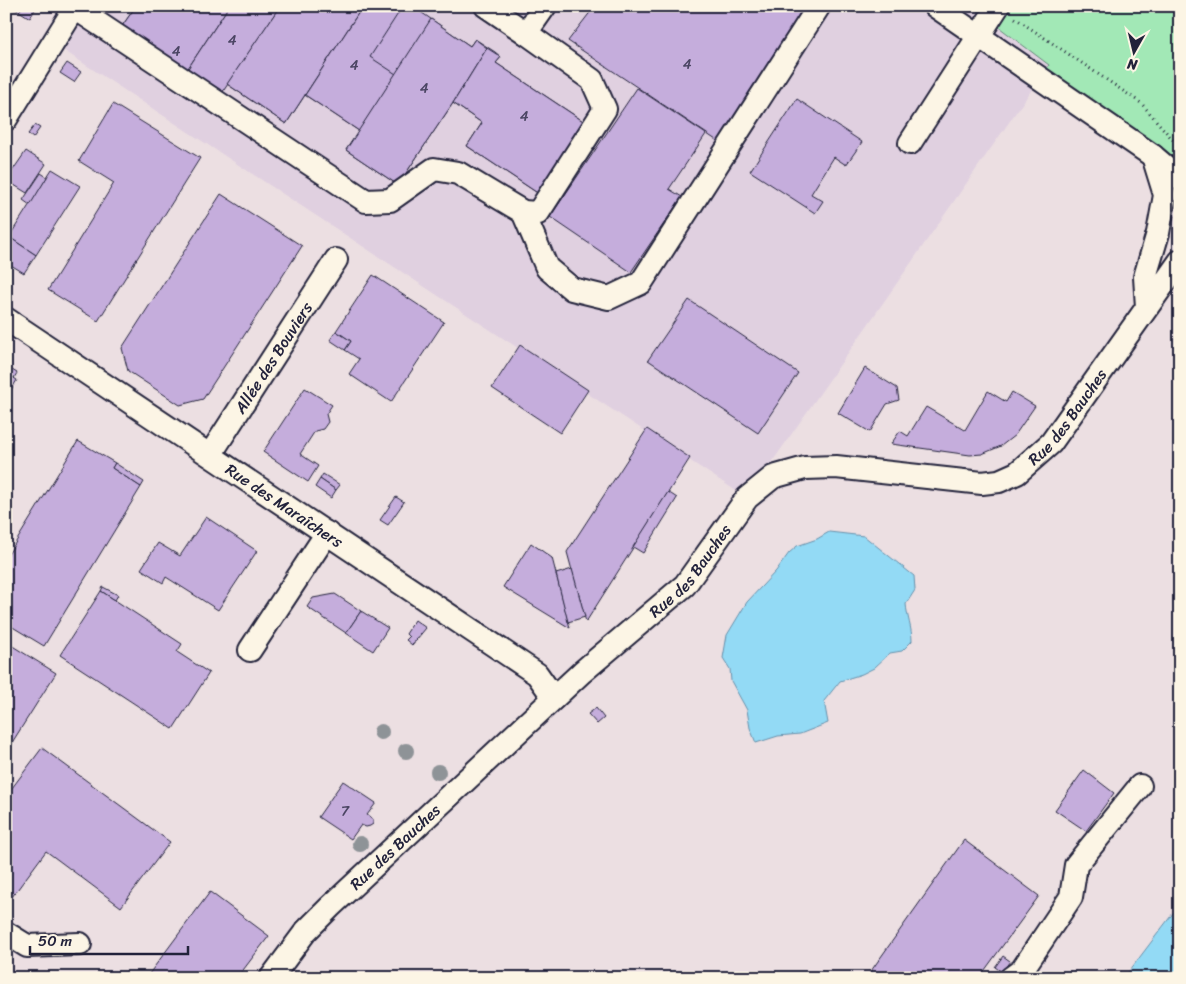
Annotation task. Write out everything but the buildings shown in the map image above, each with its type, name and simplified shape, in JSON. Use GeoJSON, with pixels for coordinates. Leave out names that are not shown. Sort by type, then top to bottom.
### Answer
{"type":"FeatureCollection","features":[{"type":"Feature","properties":{"kind":"street"},"geometry":{"type":"LineString","coordinates":[[6,119],[76,7],[366,201],[390,200],[434,169],[458,173],[523,212],[538,213],[605,109],[592,80],[486,6]]}},
{"type":"Feature","properties":{"kind":"street"},"geometry":{"type":"LineString","coordinates":[[526,33],[545,6]]}},
{"type":"Feature","properties":{"kind":"street"},"geometry":{"type":"LineString","coordinates":[[523,212],[547,268],[572,289],[609,298],[641,283],[819,6]]}},
{"type":"Feature","properties":{"kind":"street"},"geometry":{"type":"LineString","coordinates":[[935,6],[1153,156],[1180,179]]}},
{"type":"Feature","properties":{"kind":"street"},"geometry":{"type":"LineString","coordinates":[[910,143],[979,36],[1006,12]]}},
{"type":"Feature","properties":{"kind":"street"},"geometry":{"type":"LineString","coordinates":[[1147,306],[1145,277],[1158,233],[1165,195],[1153,156]]}},
{"type":"Feature","properties":{"kind":"street","name":"Allée des Bouviers"},"geometry":{"type":"LineString","coordinates":[[210,455],[336,260]]}},
{"type":"Feature","properties":{"kind":"street","name":"Rue des Bauches"},"geometry":{"type":"LineString","coordinates":[[271,978],[306,931],[330,907],[582,672],[685,585],[747,498],[773,477],[805,468],[836,467],[982,483],[999,481],[1017,473],[1051,443],[1180,261]]}},
{"type":"Feature","properties":{"kind":"street","name":"Rue des Maraîchers"},"geometry":{"type":"LineString","coordinates":[[6,319],[537,674],[554,698]]}},
{"type":"Feature","properties":{"kind":"street"},"geometry":{"type":"LineString","coordinates":[[250,650],[327,533]]}},
{"type":"Feature","properties":{"kind":"street"},"geometry":{"type":"LineString","coordinates":[[1011,978],[1022,970],[1071,897],[1076,865],[1140,786]]}},
{"type":"Feature","properties":{"kind":"street"},"geometry":{"type":"LineString","coordinates":[[6,933],[27,946],[80,944]]}},
{"type":"Feature","properties":{"kind":"path"},"geometry":{"type":"LineString","coordinates":[[1006,12],[1141,103],[1180,148]]}},
{"type":"Feature","properties":{"kind":"shaded area"},"geometry":{"type":"Polygon","coordinates":[[[74,6],[970,6],[1049,65],[747,498],[57,46],[74,6]]]}},
{"type":"Feature","properties":{"kind":"green space"},"geometry":{"type":"Polygon","coordinates":[[[971,6],[1180,6],[1180,176],[1038,82],[1049,65],[971,6]]]}},
{"type":"Feature","properties":{"kind":"water"},"geometry":{"type":"Polygon","coordinates":[[[829,532],[864,536],[914,576],[915,590],[906,604],[912,641],[902,651],[890,653],[874,668],[840,681],[824,701],[828,723],[800,734],[778,736],[756,743],[750,728],[747,710],[731,681],[730,669],[723,658],[727,635],[747,602],[776,571],[789,553],[797,546],[817,539],[829,532]]]}},
{"type":"Feature","properties":{"kind":"water"},"geometry":{"type":"Polygon","coordinates":[[[1180,904],[1180,978],[1124,978],[1180,904]]]}}]}
